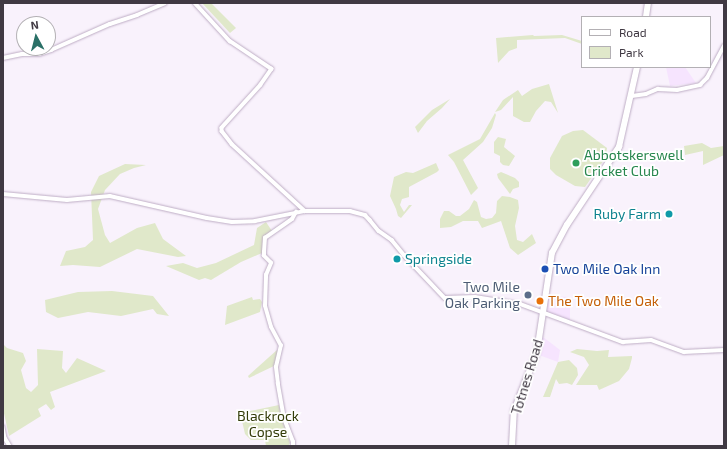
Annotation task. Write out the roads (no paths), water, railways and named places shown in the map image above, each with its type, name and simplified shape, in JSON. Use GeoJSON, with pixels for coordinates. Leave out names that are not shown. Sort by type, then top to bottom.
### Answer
{"type":"FeatureCollection","features":[{"type":"Feature","properties":{"kind":"main road"},"geometry":{"type":"LineString","coordinates":[[646,16],[648,3]]}},
{"type":"Feature","properties":{"kind":"main road","name":"Totnes Road"},"geometry":{"type":"LineString","coordinates":[[512,446],[514,411],[537,352],[544,312],[548,273],[555,246],[590,190],[617,152],[632,96],[637,68]]}},
{"type":"Feature","properties":{"kind":"street"},"geometry":{"type":"LineString","coordinates":[[3,58],[22,54],[39,54],[51,50],[110,24],[137,15],[165,3]]}},
{"type":"Feature","properties":{"kind":"street"},"geometry":{"type":"LineString","coordinates":[[195,3],[230,41],[272,69],[261,85],[222,128],[222,130],[232,144],[305,211]]}},
{"type":"Feature","properties":{"kind":"street"},"geometry":{"type":"LineString","coordinates":[[632,96],[646,94],[658,89],[677,90],[700,85],[707,78],[724,46]]}},
{"type":"Feature","properties":{"kind":"street"},"geometry":{"type":"LineString","coordinates":[[3,194],[67,200],[110,196],[232,222],[255,221],[305,211],[344,210],[365,215],[379,231],[392,240],[404,255],[445,298],[489,298],[544,312],[623,342],[651,340],[684,352],[724,350]]}},
{"type":"Feature","properties":{"kind":"street"},"geometry":{"type":"LineString","coordinates":[[293,446],[293,442],[284,419],[276,367],[282,346],[271,327],[265,306],[266,275],[271,263],[264,256],[264,252],[265,238],[292,219],[296,212]]}},
{"type":"Feature","properties":{"kind":"street"},"geometry":{"type":"LineString","coordinates":[[3,427],[5,438],[10,446]]}},
{"type":"Feature","properties":{"kind":"place","name":"Abbotskerswell Cricket Club"},"geometry":{"type":"Point","coordinates":[576,163]}},
{"type":"Feature","properties":{"kind":"place","name":"Ruby Farm"},"geometry":{"type":"Point","coordinates":[669,214]}},
{"type":"Feature","properties":{"kind":"place","name":"Springside"},"geometry":{"type":"Point","coordinates":[397,259]}},
{"type":"Feature","properties":{"kind":"place","name":"Two Mile Oak Inn"},"geometry":{"type":"Point","coordinates":[545,269]}},
{"type":"Feature","properties":{"kind":"place","name":"Two Mile Oak Parking"},"geometry":{"type":"Point","coordinates":[528,295]}},
{"type":"Feature","properties":{"kind":"place","name":"The Two Mile Oak"},"geometry":{"type":"Point","coordinates":[540,301]}},
{"type":"Feature","properties":{"kind":"park label","name":"Blackrock Copse"},"geometry":{"type":"Point","coordinates":[268,424]}}]}
